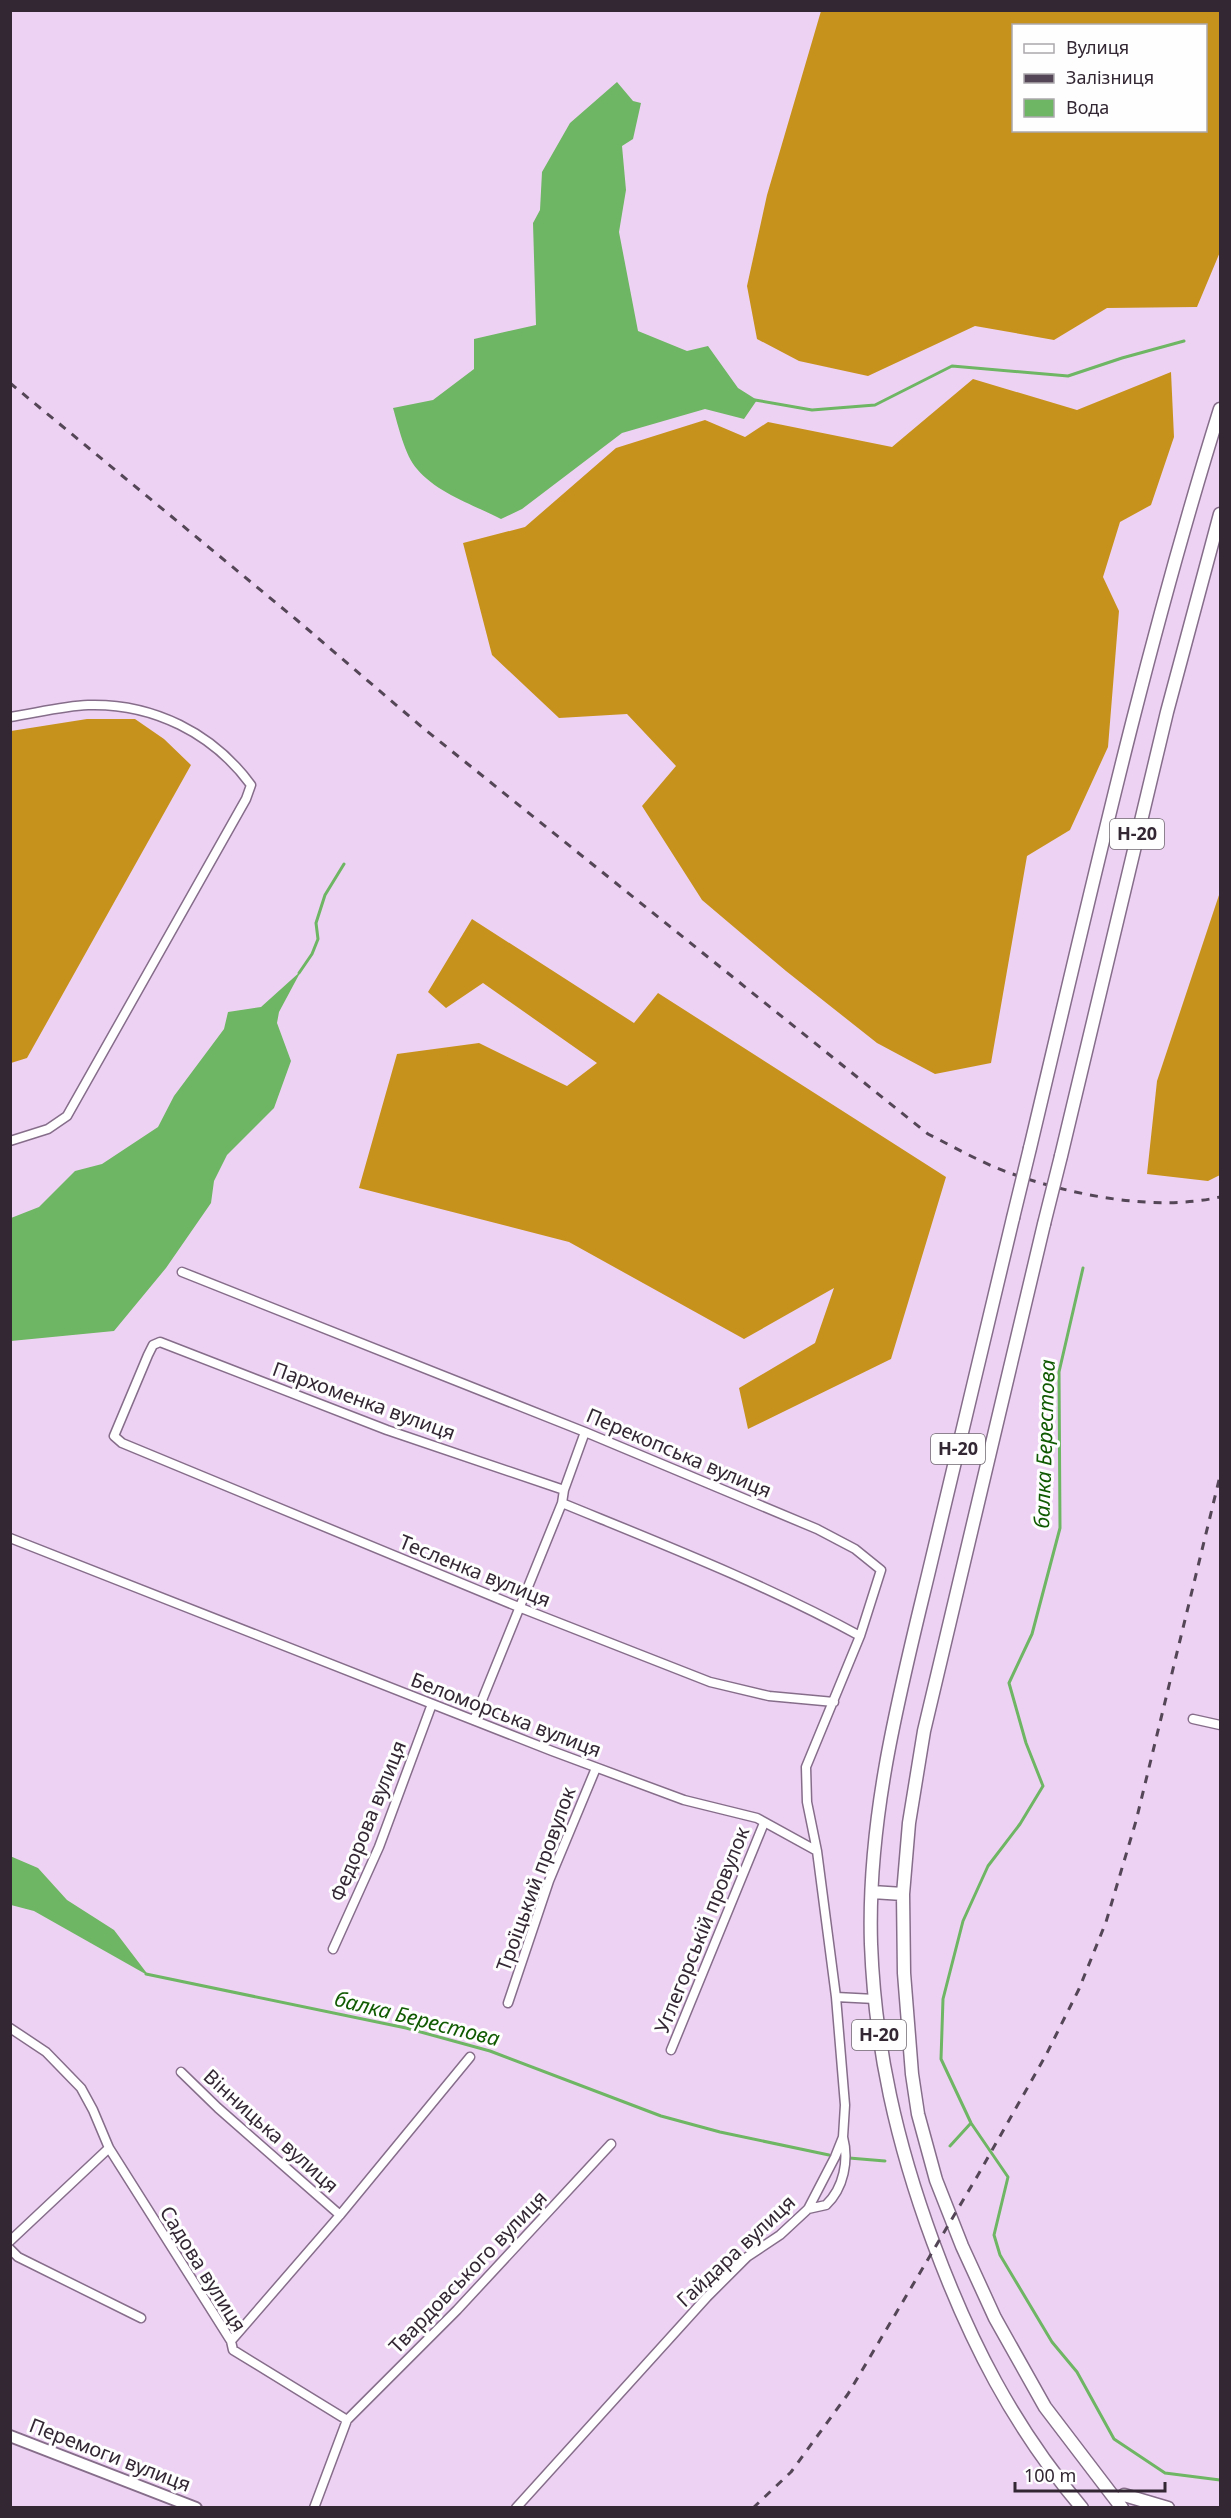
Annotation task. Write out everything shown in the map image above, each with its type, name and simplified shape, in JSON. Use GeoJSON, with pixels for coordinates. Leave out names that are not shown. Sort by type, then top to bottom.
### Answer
{"type":"FeatureCollection","features":[{"type":"Feature","properties":{"kind":"main road","name":"Н-20"},"geometry":{"type":"LineString","coordinates":[[1082,2508],[1029,2438],[995,2384],[948,2282],[909,2175],[893,2116],[882,2061],[871,1942],[872,1892],[881,1793],[903,1680],[1143,678],[1175,560],[1221,409]]}},
{"type":"Feature","properties":{"kind":"main road","name":"Н-20"},"geometry":{"type":"LineString","coordinates":[[1123,2501],[1104,2486],[1045,2407],[995,2318],[962,2246],[936,2180],[918,2114],[912,2074],[903,1973],[903,1894],[909,1823],[924,1731],[936,1678],[1167,712],[1221,514]]}},
{"type":"Feature","properties":{"kind":"main road"},"geometry":{"type":"LineString","coordinates":[[872,1892],[903,1894]]}},
{"type":"Feature","properties":{"kind":"main road","name":"Перемоги вулиця"},"geometry":{"type":"LineString","coordinates":[[10,2436],[196,2508]]}},
{"type":"Feature","properties":{"kind":"main road"},"geometry":{"type":"LineString","coordinates":[[1061,2483],[1072,2508]]}},
{"type":"Feature","properties":{"kind":"main road"},"geometry":{"type":"LineString","coordinates":[[1123,2501],[1136,2508]]}},
{"type":"Feature","properties":{"kind":"main road"},"geometry":{"type":"LineString","coordinates":[[1123,2501],[1168,2508]]}},
{"type":"Feature","properties":{"kind":"street"},"geometry":{"type":"LineString","coordinates":[[10,717],[88,705],[137,708],[183,724],[237,766],[251,785],[246,799],[67,1116],[48,1129],[10,1141]]}},
{"type":"Feature","properties":{"kind":"street","name":"Перекопська вулиця"},"geometry":{"type":"LineString","coordinates":[[182,1272],[585,1432],[817,1529],[855,1549],[880,1570],[860,1636],[806,1767],[807,1802],[817,1851]]}},
{"type":"Feature","properties":{"kind":"street","name":"Пархоменка вулиця"},"geometry":{"type":"LineString","coordinates":[[114,1436],[153,1345],[160,1342],[396,1433],[564,1490]]}},
{"type":"Feature","properties":{"kind":"street"},"geometry":{"type":"LineString","coordinates":[[474,1720],[562,1503],[564,1490],[585,1432]]}},
{"type":"Feature","properties":{"kind":"street","name":"Тесленка вулиця"},"geometry":{"type":"LineString","coordinates":[[114,1436],[122,1443],[521,1608],[710,1682],[769,1696],[834,1702]]}},
{"type":"Feature","properties":{"kind":"street"},"geometry":{"type":"LineString","coordinates":[[562,1503],[684,1553],[831,1620],[860,1636]]}},
{"type":"Feature","properties":{"kind":"street","name":"Беломорська вулиця"},"geometry":{"type":"LineString","coordinates":[[10,1538],[596,1768],[684,1800],[757,1818],[817,1851]]}},
{"type":"Feature","properties":{"kind":"street","name":"Федорова вулиця"},"geometry":{"type":"LineString","coordinates":[[333,1949],[379,1847],[432,1704]]}},
{"type":"Feature","properties":{"kind":"street"},"geometry":{"type":"LineString","coordinates":[[1193,1719],[1221,1725]]}},
{"type":"Feature","properties":{"kind":"street","name":"Троїцький провулок"},"geometry":{"type":"LineString","coordinates":[[508,2003],[549,1881],[596,1768]]}},
{"type":"Feature","properties":{"kind":"street","name":"Углегорськiй провулок"},"geometry":{"type":"LineString","coordinates":[[671,2050],[764,1823]]}},
{"type":"Feature","properties":{"kind":"street"},"geometry":{"type":"LineString","coordinates":[[817,1851],[836,1997],[875,1998]]}},
{"type":"Feature","properties":{"kind":"street","name":"Гайдара вулиця"},"geometry":{"type":"LineString","coordinates":[[516,2508],[707,2297],[747,2258],[780,2235],[808,2209],[843,2137],[845,2105],[836,1997]]}},
{"type":"Feature","properties":{"kind":"street","name":"Садова вулиця"},"geometry":{"type":"LineString","coordinates":[[10,2028],[46,2052],[81,2088],[109,2148],[231,2341],[233,2350],[346,2420]]}},
{"type":"Feature","properties":{"kind":"street","name":"Вінницька вулиця"},"geometry":{"type":"LineString","coordinates":[[231,2341],[340,2215],[470,2057]]}},
{"type":"Feature","properties":{"kind":"street","name":"Вінницька вулиця"},"geometry":{"type":"LineString","coordinates":[[181,2072],[218,2108],[340,2215]]}},
{"type":"Feature","properties":{"kind":"street"},"geometry":{"type":"LineString","coordinates":[[808,2209],[826,2205],[838,2189],[845,2165],[846,2150],[843,2137]]}},
{"type":"Feature","properties":{"kind":"street","name":"Твардовського вулиця"},"geometry":{"type":"LineString","coordinates":[[346,2420],[457,2310],[611,2144]]}},
{"type":"Feature","properties":{"kind":"street"},"geometry":{"type":"LineString","coordinates":[[10,2241],[109,2148]]}},
{"type":"Feature","properties":{"kind":"street"},"geometry":{"type":"LineString","coordinates":[[10,2249],[28,2262],[141,2318]]}},
{"type":"Feature","properties":{"kind":"street"},"geometry":{"type":"LineString","coordinates":[[314,2508],[346,2420]]}},
{"type":"Feature","properties":{"kind":"shaded area"},"geometry":{"type":"Polygon","coordinates":[[[821,11],[1220,11],[1220,252],[1197,307],[1107,308],[1054,340],[975,326],[868,376],[799,361],[757,339],[747,286],[767,195],[821,11]]]}},
{"type":"Feature","properties":{"kind":"shaded area"},"geometry":{"type":"Polygon","coordinates":[[[1171,372],[1174,437],[1151,505],[1120,522],[1103,577],[1119,611],[1108,747],[1070,830],[1027,856],[991,1063],[935,1074],[877,1043],[786,971],[702,900],[642,806],[676,766],[627,714],[559,718],[492,655],[463,543],[525,527],[616,448],[705,420],[745,437],[768,422],[892,447],[973,379],[1077,410],[1171,372]]]}},
{"type":"Feature","properties":{"kind":"shaded area"},"geometry":{"type":"Polygon","coordinates":[[[87,719],[135,719],[164,739],[191,765],[27,1058],[11,1063],[11,731],[87,719]]]}},
{"type":"Feature","properties":{"kind":"shaded area"},"geometry":{"type":"Polygon","coordinates":[[[1220,892],[1220,1175],[1208,1181],[1147,1174],[1157,1081],[1220,892]]]}},
{"type":"Feature","properties":{"kind":"shaded area"},"geometry":{"type":"Polygon","coordinates":[[[472,919],[634,1023],[658,993],[946,1177],[891,1359],[748,1429],[739,1388],[815,1343],[834,1288],[744,1339],[569,1242],[359,1188],[397,1054],[479,1043],[567,1086],[597,1063],[483,983],[446,1008],[428,992],[472,919]]]}},
{"type":"Feature","properties":{"kind":"water"},"geometry":{"type":"Polygon","coordinates":[[[617,82],[633,101],[641,103],[633,139],[622,146],[626,190],[619,232],[638,331],[687,351],[708,346],[738,388],[757,400],[744,419],[705,409],[622,433],[522,509],[501,519],[445,492],[417,469],[405,448],[393,408],[433,400],[474,369],[474,339],[536,325],[533,223],[540,210],[542,172],[570,123],[617,82]]]}},
{"type":"Feature","properties":{"kind":"water"},"geometry":{"type":"Polygon","coordinates":[[[301,971],[279,1012],[277,1023],[291,1061],[274,1108],[227,1155],[214,1181],[211,1203],[166,1268],[114,1331],[11,1341],[11,1218],[39,1207],[75,1171],[102,1164],[158,1127],[174,1096],[224,1029],[228,1012],[261,1007],[301,971]]]}},
{"type":"Feature","properties":{"kind":"water"},"geometry":{"type":"Polygon","coordinates":[[[10,1856],[38,1868],[67,1900],[114,1930],[149,1976],[34,1911],[11,1905],[10,1856]]]}},
{"type":"Feature","properties":{"kind":"waterway"},"geometry":{"type":"LineString","coordinates":[[755,400],[812,410],[875,405],[952,366],[1068,376],[1184,341]]}},
{"type":"Feature","properties":{"kind":"waterway"},"geometry":{"type":"LineString","coordinates":[[299,973],[312,954],[318,939],[316,923],[325,895],[344,864]]}},
{"type":"Feature","properties":{"kind":"waterway","name":"балка Берестова"},"geometry":{"type":"LineString","coordinates":[[1083,1268],[1059,1372],[1060,1528],[1032,1634],[1009,1683],[1026,1743],[1043,1786],[1020,1824],[988,1866],[963,1921],[943,1999],[941,2059],[971,2123],[1008,2177],[994,2235],[1000,2255],[1052,2342],[1077,2372],[1114,2439],[1165,2473],[1220,2480]]}},
{"type":"Feature","properties":{"kind":"waterway","name":"балка Берестова"},"geometry":{"type":"LineString","coordinates":[[146,1974],[406,2028],[490,2051],[661,2116],[720,2132],[829,2155]]}},
{"type":"Feature","properties":{"kind":"waterway","name":"балка Берестова"},"geometry":{"type":"LineString","coordinates":[[950,2146],[971,2123]]}},
{"type":"Feature","properties":{"kind":"waterway","name":"балка Берестова"},"geometry":{"type":"LineString","coordinates":[[849,2158],[885,2161]]}},
{"type":"Feature","properties":{"kind":"railway"},"geometry":{"type":"LineString","coordinates":[[10,383],[298,621],[423,728],[928,1134],[1007,1172],[1085,1194],[1113,1199],[1168,1203],[1220,1197]]}},
{"type":"Feature","properties":{"kind":"railway"},"geometry":{"type":"LineString","coordinates":[[753,2508],[791,2472],[848,2394],[978,2175],[1046,2055],[1079,1989],[1106,1922],[1136,1821],[1220,1476]]}}]}
